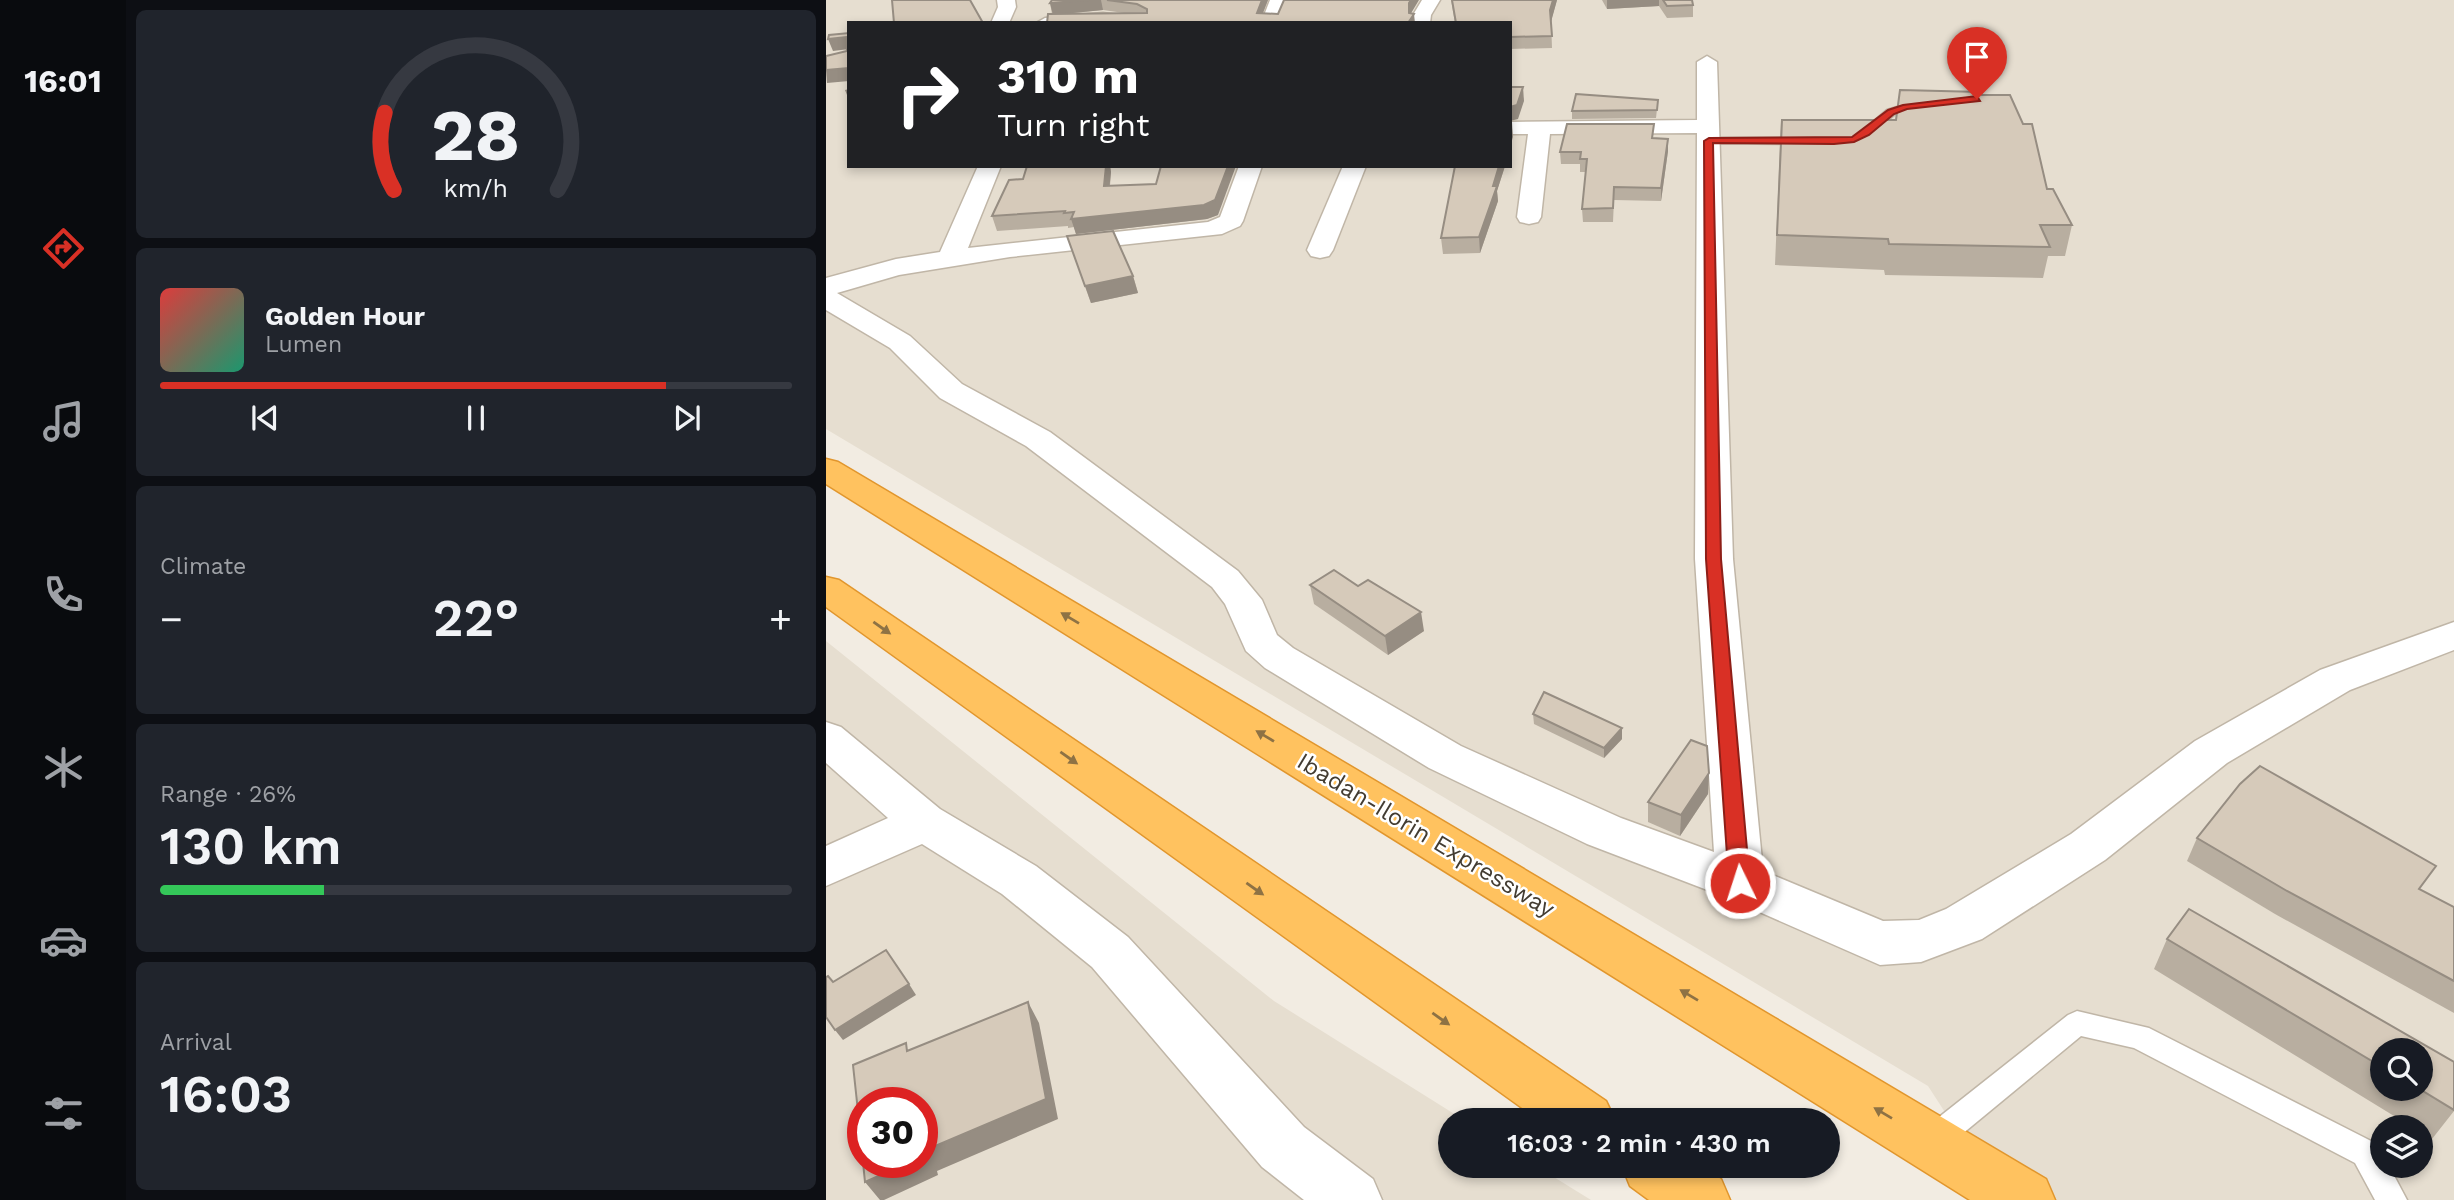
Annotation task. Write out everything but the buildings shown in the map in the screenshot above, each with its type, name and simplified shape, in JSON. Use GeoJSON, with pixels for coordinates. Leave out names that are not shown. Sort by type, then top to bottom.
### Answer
{"type":"FeatureCollection","features":[{"type":"Feature","properties":{"kind":"highway","name":"Ibadan-Ilorin Expressway"},"geometry":{"type":"LineString","coordinates":[[826,469],[2025,1200]]}},
{"type":"Feature","properties":{"kind":"highway"},"geometry":{"type":"LineString","coordinates":[[826,589],[1569,1108]]}},
{"type":"Feature","properties":{"kind":"highway"},"geometry":{"type":"LineString","coordinates":[[1668,1178],[1700,1200]]}},
{"type":"Feature","properties":{"kind":"street"},"geometry":{"type":"LineString","coordinates":[[1001,21],[1007,7],[1006,0]]}},
{"type":"Feature","properties":{"kind":"street"},"geometry":{"type":"LineString","coordinates":[[1271,21],[1279,0]]}},
{"type":"Feature","properties":{"kind":"street"},"geometry":{"type":"LineString","coordinates":[[1421,21],[1432,0]]}},
{"type":"Feature","properties":{"kind":"street"},"geometry":{"type":"LineString","coordinates":[[1068,21],[1138,11]]}},
{"type":"Feature","properties":{"kind":"street"},"geometry":{"type":"LineString","coordinates":[[1707,62],[1714,559],[1740,883]]}},
{"type":"Feature","properties":{"kind":"street"},"geometry":{"type":"LineString","coordinates":[[1529,217],[1540,127]]}},
{"type":"Feature","properties":{"kind":"street"},"geometry":{"type":"LineString","coordinates":[[1512,128],[1709,133]]}},
{"type":"Feature","properties":{"kind":"street"},"geometry":{"type":"LineString","coordinates":[[950,259],[989,168]]}},
{"type":"Feature","properties":{"kind":"street"},"geometry":{"type":"LineString","coordinates":[[826,287],[896,267],[1010,249],[1213,229],[1231,221],[1250,168]]}},
{"type":"Feature","properties":{"kind":"street"},"geometry":{"type":"LineString","coordinates":[[1320,250],[1354,168]]}},
{"type":"Feature","properties":{"kind":"street"},"geometry":{"type":"LineString","coordinates":[[826,298],[900,342],[951,391],[1038,439],[1225,579],[1243,600],[1260,642],[1279,658],[1445,757],[1604,831],[1740,883],[1880,943],[1921,941],[1964,924],[2088,847],[2211,752],[2335,680],[2454,635]]}},
{"type":"Feature","properties":{"kind":"street"},"geometry":{"type":"LineString","coordinates":[[826,738],[924,822],[1019,880],[1110,952],[1283,1147],[1352,1200]]}},
{"type":"Feature","properties":{"kind":"street"},"geometry":{"type":"LineString","coordinates":[[826,867],[924,822]]}},
{"type":"Feature","properties":{"kind":"lane"},"geometry":{"type":"LineString","coordinates":[[1854,139],[1866,133],[1891,112],[1937,101]]}},
{"type":"Feature","properties":{"kind":"lane"},"geometry":{"type":"LineString","coordinates":[[1709,133],[1820,141]]}},
{"type":"Feature","properties":{"kind":"lane"},"geometry":{"type":"LineString","coordinates":[[1931,1142],[2077,1023],[2139,1037],[2365,1153],[2392,1200]]}},
{"type":"Feature","properties":{"kind":"shaded area"},"geometry":{"type":"Polygon","coordinates":[[[826,0],[2454,0],[2454,1200],[2002,1200],[1928,1086],[826,429],[826,0]]]}},
{"type":"Feature","properties":{"kind":"shaded area"},"geometry":{"type":"Polygon","coordinates":[[[826,641],[1274,1001],[1445,1108],[1438,1108],[1438,1178],[1555,1178],[1591,1200],[826,1200],[826,641]]]}},
{"type":"Feature","properties":{"kind":"route"},"geometry":{"type":"LineString","coordinates":[[1740,883],[1714,559],[1709,141],[1834,142],[1854,139],[1866,133],[1891,112],[1906,106],[1925,102],[1977,99]]}}]}
